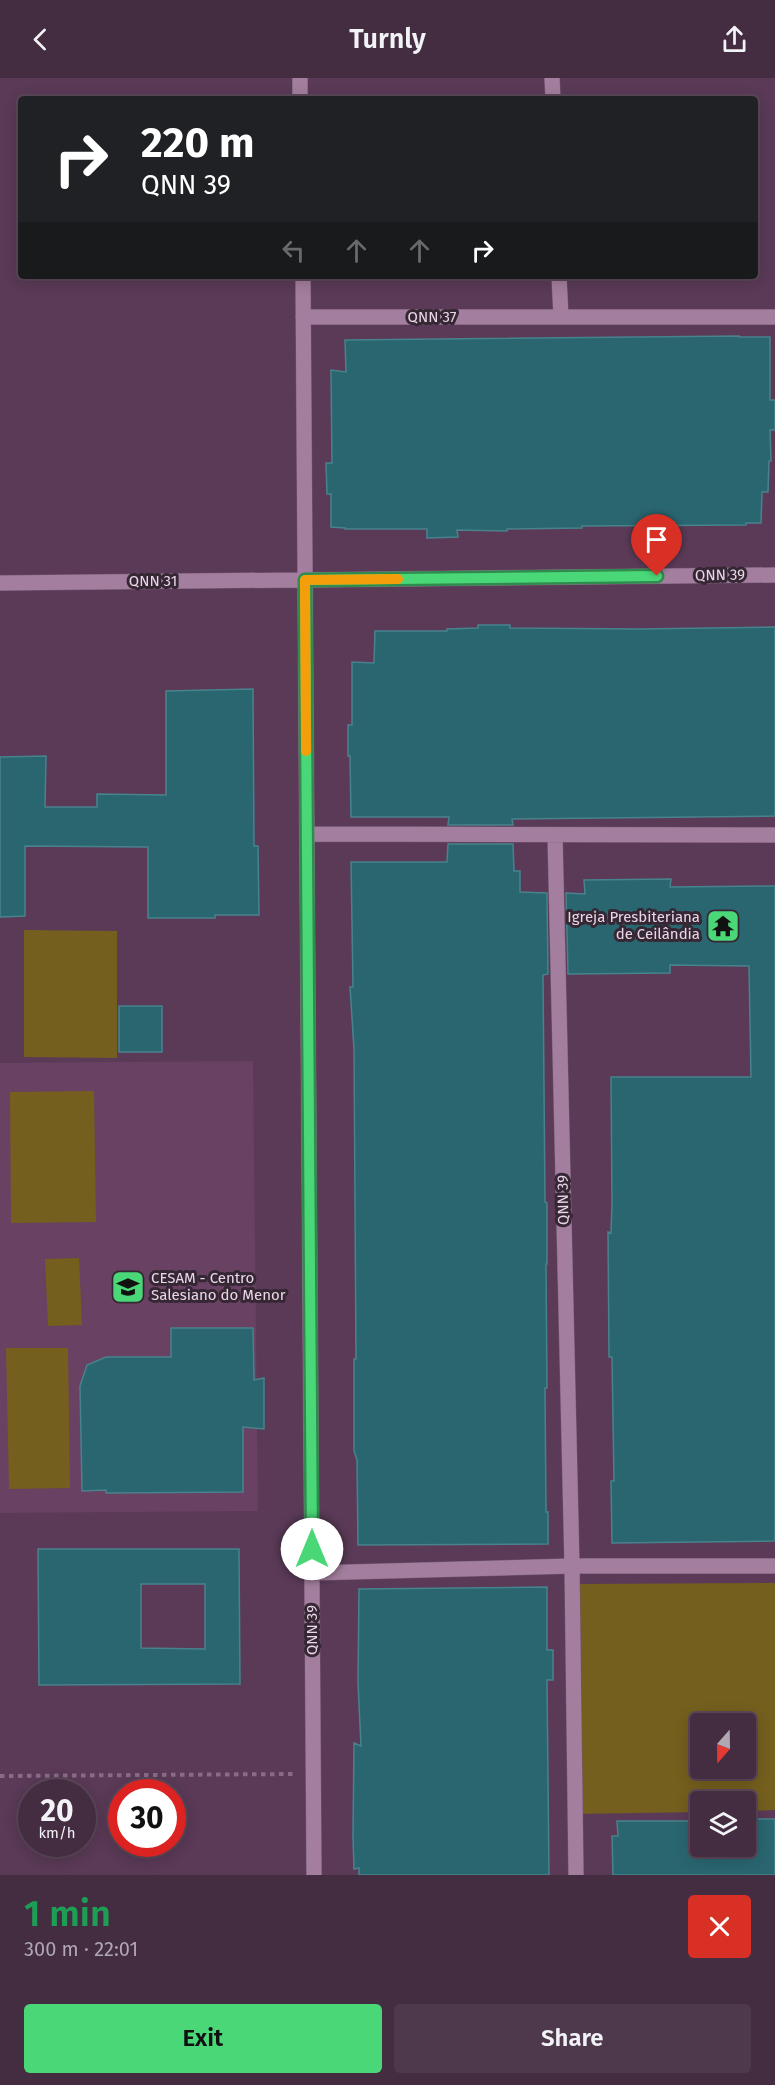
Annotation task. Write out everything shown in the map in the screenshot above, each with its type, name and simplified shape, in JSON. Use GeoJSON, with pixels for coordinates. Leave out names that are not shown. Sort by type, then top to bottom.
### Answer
{"type":"FeatureCollection","features":[{"type":"Feature","properties":{"kind":"street"},"geometry":{"type":"LineString","coordinates":[[300,78],[300,96]]}},
{"type":"Feature","properties":{"kind":"street"},"geometry":{"type":"LineString","coordinates":[[552,78],[553,96]]}},
{"type":"Feature","properties":{"kind":"street"},"geometry":{"type":"LineString","coordinates":[[303,279],[312,1573],[572,1566],[775,1566]]}},
{"type":"Feature","properties":{"kind":"street"},"geometry":{"type":"LineString","coordinates":[[559,279],[561,317]]}},
{"type":"Feature","properties":{"kind":"street","name":"QNN 37"},"geometry":{"type":"LineString","coordinates":[[303,317],[775,317]]}},
{"type":"Feature","properties":{"kind":"street","name":"QNN 39"},"geometry":{"type":"LineString","coordinates":[[305,580],[775,575]]}},
{"type":"Feature","properties":{"kind":"street","name":"QNN 31"},"geometry":{"type":"LineString","coordinates":[[0,582],[305,580]]}},
{"type":"Feature","properties":{"kind":"street"},"geometry":{"type":"LineString","coordinates":[[307,834],[775,835]]}},
{"type":"Feature","properties":{"kind":"street","name":"QNN 39"},"geometry":{"type":"LineString","coordinates":[[555,835],[572,1566],[576,1875]]}},
{"type":"Feature","properties":{"kind":"street","name":"QNN 39"},"geometry":{"type":"LineString","coordinates":[[312,1573],[314,1875]]}},
{"type":"Feature","properties":{"kind":"path"},"geometry":{"type":"LineString","coordinates":[[0,1776],[314,1774]]}},
{"type":"Feature","properties":{"kind":"shaded area"},"geometry":{"type":"Polygon","coordinates":[[[24,930],[117,931],[117,1058],[24,1057],[24,930]]]}},
{"type":"Feature","properties":{"kind":"shaded area","name":"CESAM - Centro Salesiano do Menor"},"geometry":{"type":"Polygon","coordinates":[[[253,1061],[258,1511],[0,1513],[0,1063],[253,1061]]]}},
{"type":"Feature","properties":{"kind":"shaded area"},"geometry":{"type":"Polygon","coordinates":[[[94,1091],[96,1222],[11,1223],[10,1092],[94,1091]]]}},
{"type":"Feature","properties":{"kind":"shaded area"},"geometry":{"type":"Polygon","coordinates":[[[79,1258],[82,1325],[48,1326],[45,1259],[79,1258]]]}},
{"type":"Feature","properties":{"kind":"shaded area"},"geometry":{"type":"Polygon","coordinates":[[[6,1348],[68,1348],[70,1488],[9,1489],[6,1348]]]}},
{"type":"Feature","properties":{"kind":"shaded area"},"geometry":{"type":"Polygon","coordinates":[[[775,1583],[775,1810],[756,1811],[756,1791],[690,1791],[690,1812],[575,1814],[576,1584],[775,1583]]]}},
{"type":"Feature","properties":{"kind":"building"},"geometry":{"type":"Polygon","coordinates":[[[770,337],[770,400],[775,400],[775,430],[770,430],[771,461],[769,461],[768,492],[762,492],[761,523],[582,526],[582,528],[507,529],[507,531],[457,530],[458,537],[427,538],[427,529],[331,527],[331,494],[327,494],[326,463],[332,463],[331,370],[346,372],[345,340],[770,337]]]}},
{"type":"Feature","properties":{"kind":"building"},"geometry":{"type":"Polygon","coordinates":[[[478,625],[510,625],[510,628],[639,629],[775,627],[775,816],[512,819],[513,825],[448,825],[449,817],[351,817],[348,725],[352,725],[352,662],[374,663],[375,631],[447,631],[447,629],[478,628],[478,625]]]}},
{"type":"Feature","properties":{"kind":"building"},"geometry":{"type":"Polygon","coordinates":[[[253,689],[254,846],[258,846],[259,915],[215,915],[215,918],[148,918],[148,847],[25,846],[25,916],[0,917],[0,757],[46,756],[45,807],[97,807],[97,794],[166,795],[166,691],[253,689]]]}},
{"type":"Feature","properties":{"kind":"building"},"geometry":{"type":"Polygon","coordinates":[[[448,844],[513,844],[514,871],[520,871],[520,892],[547,893],[548,974],[543,975],[545,1202],[547,1203],[547,1388],[545,1388],[548,1544],[358,1545],[357,1460],[354,1451],[354,1359],[356,1359],[354,1049],[350,987],[353,987],[351,862],[447,862],[448,844]]]}},
{"type":"Feature","properties":{"kind":"building"},"geometry":{"type":"Polygon","coordinates":[[[671,879],[670,887],[775,886],[775,1541],[612,1543],[611,1481],[614,1481],[612,1357],[609,1357],[608,1232],[611,1233],[612,1202],[611,1077],[751,1077],[749,966],[670,965],[670,973],[568,974],[566,893],[585,894],[584,880],[671,879]]]}},
{"type":"Feature","properties":{"kind":"building"},"geometry":{"type":"Polygon","coordinates":[[[119,1006],[162,1006],[162,1052],[119,1052],[119,1006]]]}},
{"type":"Feature","properties":{"kind":"building"},"geometry":{"type":"Polygon","coordinates":[[[171,1328],[253,1328],[254,1380],[264,1378],[264,1429],[243,1427],[243,1492],[106,1493],[106,1490],[82,1491],[80,1386],[87,1365],[106,1357],[171,1357],[171,1328]]]}},
{"type":"Feature","properties":{"kind":"building"},"geometry":{"type":"Polygon","coordinates":[[[38,1549],[239,1549],[240,1684],[39,1685],[38,1549]],[[141,1584],[141,1648],[205,1649],[205,1584],[141,1584]]]}},
{"type":"Feature","properties":{"kind":"building"},"geometry":{"type":"Polygon","coordinates":[[[547,1587],[547,1650],[553,1650],[553,1680],[547,1680],[549,1875],[359,1875],[359,1868],[354,1869],[353,1837],[354,1743],[361,1746],[358,1682],[359,1589],[547,1587]]]}},
{"type":"Feature","properties":{"kind":"building"},"geometry":{"type":"Polygon","coordinates":[[[756,1819],[775,1819],[775,1875],[613,1875],[612,1836],[618,1836],[617,1821],[690,1821],[690,1857],[756,1857],[756,1819]]]}},
{"type":"Feature","properties":{"kind":"slow traffic"},"geometry":{"type":"LineString","coordinates":[[306,751],[305,580],[398,579]]}},
{"type":"Feature","properties":{"kind":"place","name":"Igreja Presbiteriana de Ceilândia"},"geometry":{"type":"Point","coordinates":[723,926]}},
{"type":"Feature","properties":{"kind":"place","name":"CESAM - Centro Salesiano do Menor"},"geometry":{"type":"Point","coordinates":[128,1287]}},
{"type":"Feature","properties":{"kind":"route"},"geometry":{"type":"LineString","coordinates":[[312,1549],[305,580],[657,576]]}}]}
